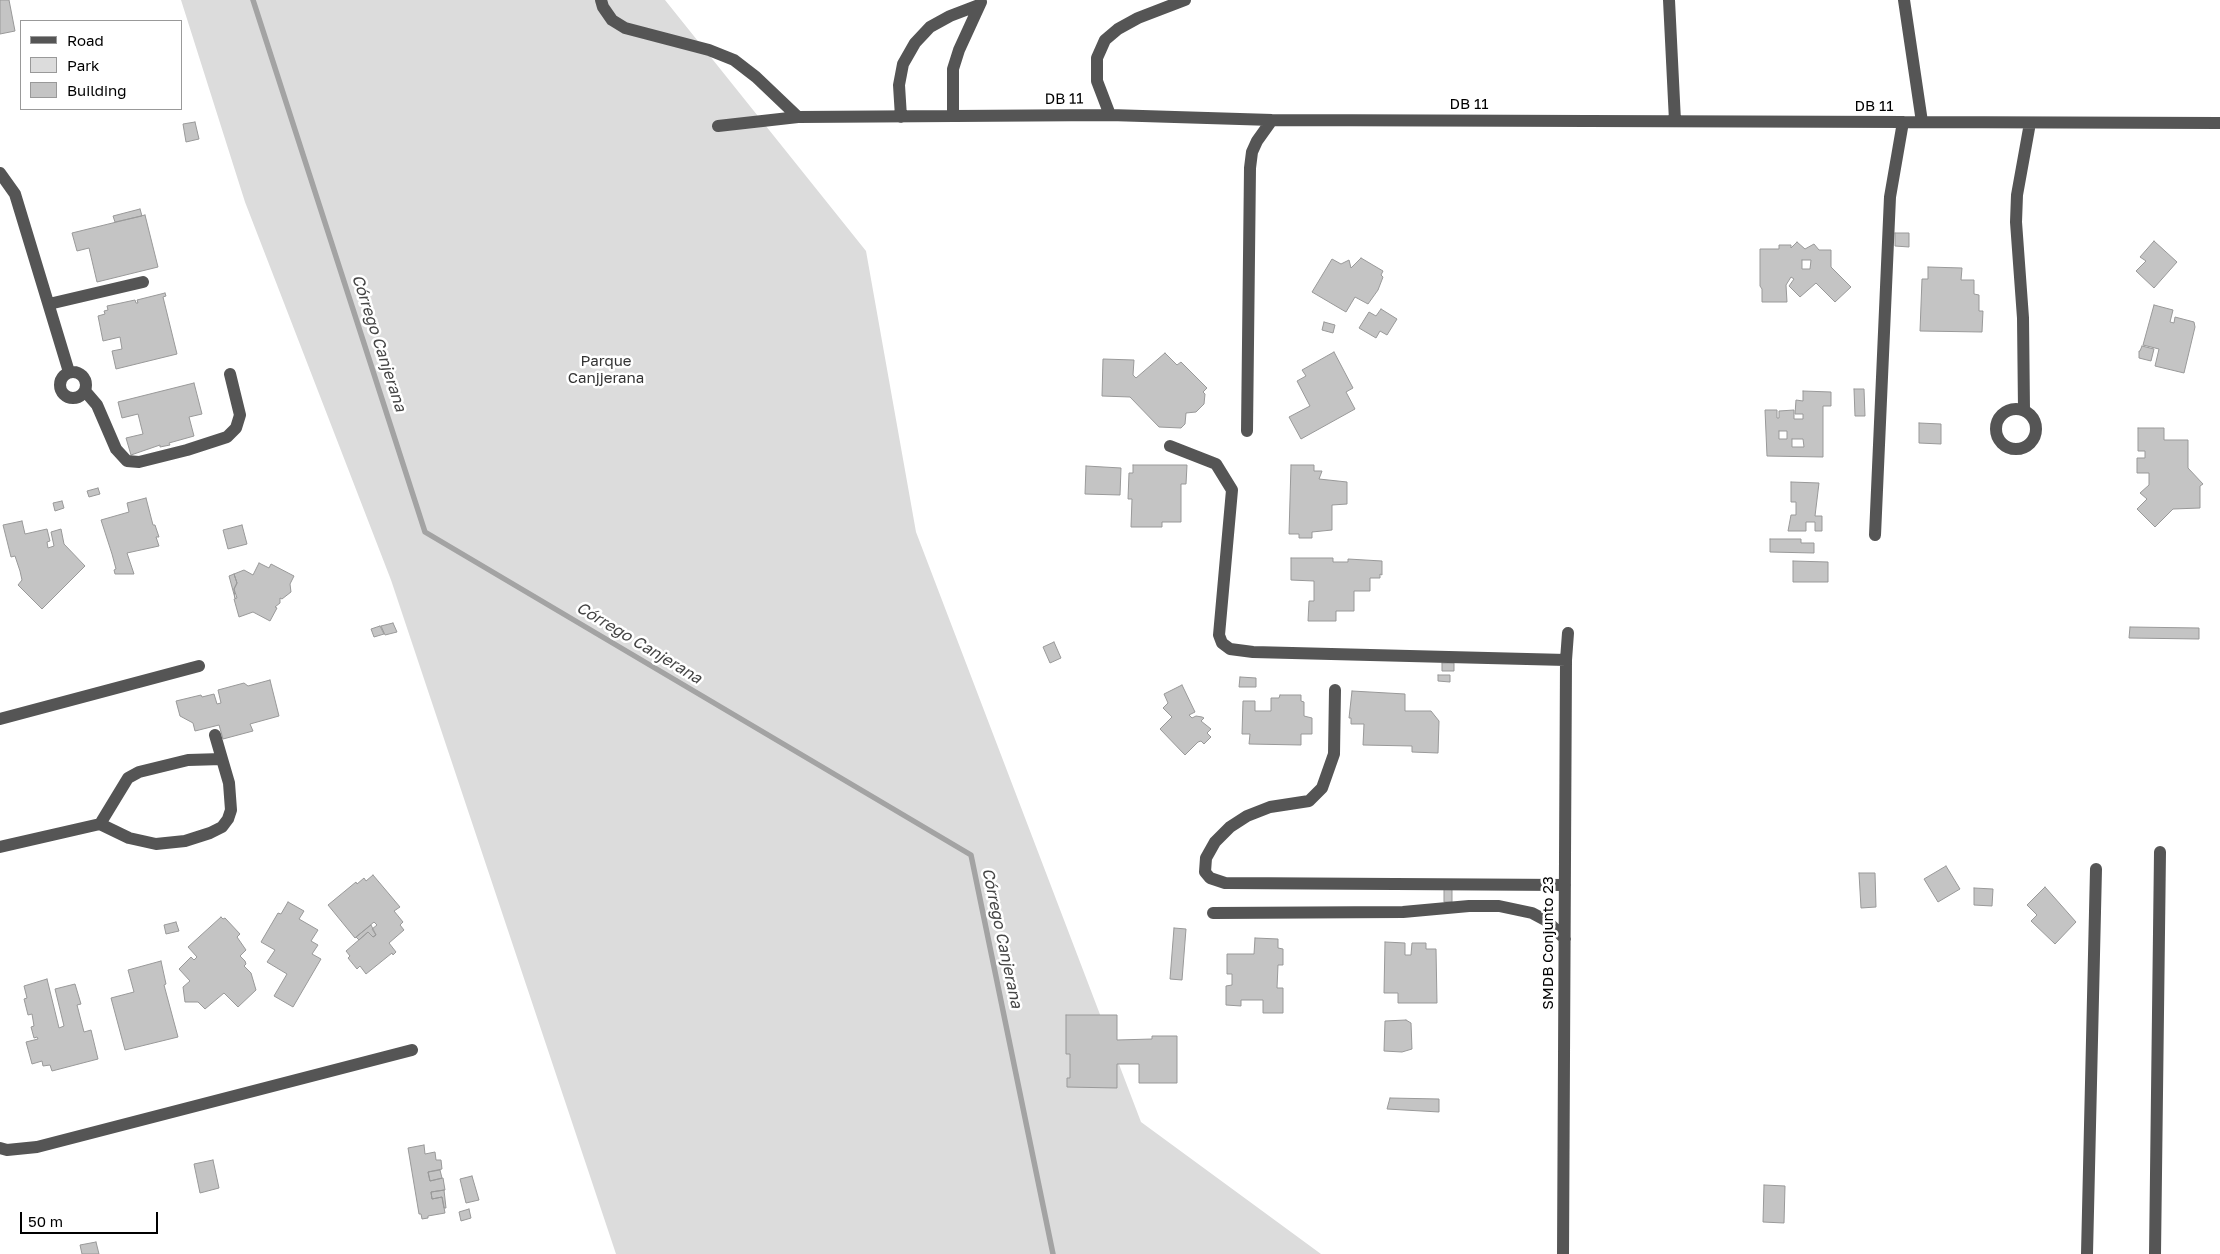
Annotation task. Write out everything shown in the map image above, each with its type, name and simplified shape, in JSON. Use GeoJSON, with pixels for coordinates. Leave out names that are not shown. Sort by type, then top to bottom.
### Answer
{"type":"FeatureCollection","features":[{"type":"Feature","properties":{"kind":"street"},"geometry":{"type":"LineString","coordinates":[[601,0],[603,7],[612,20],[625,28],[709,50],[734,60],[756,77],[798,118]]}},
{"type":"Feature","properties":{"kind":"street"},"geometry":{"type":"LineString","coordinates":[[1110,115],[1097,82],[1097,58],[1105,40],[1118,29],[1138,18],[1185,0]]}},
{"type":"Feature","properties":{"kind":"street"},"geometry":{"type":"LineString","coordinates":[[1669,0],[1675,121]]}},
{"type":"Feature","properties":{"kind":"street"},"geometry":{"type":"LineString","coordinates":[[1904,0],[1922,122]]}},
{"type":"Feature","properties":{"kind":"street"},"geometry":{"type":"LineString","coordinates":[[953,116],[953,69],[959,50],[980,2]]}},
{"type":"Feature","properties":{"kind":"street"},"geometry":{"type":"LineString","coordinates":[[901,117],[899,85],[903,64],[915,44],[930,28],[980,2]]}},
{"type":"Feature","properties":{"kind":"street","name":"DB 11"},"geometry":{"type":"LineString","coordinates":[[718,126],[798,118],[1110,115],[1272,120],[2220,124]]}},
{"type":"Feature","properties":{"kind":"street"},"geometry":{"type":"LineString","coordinates":[[1247,431],[1250,168],[1252,152],[1257,141],[1272,120]]}},
{"type":"Feature","properties":{"kind":"street"},"geometry":{"type":"LineString","coordinates":[[1876,535],[1890,197],[1903,122]]}},
{"type":"Feature","properties":{"kind":"street"},"geometry":{"type":"LineString","coordinates":[[2024,410],[2024,318],[2016,222],[2018,195],[2030,123]]}},
{"type":"Feature","properties":{"kind":"street"},"geometry":{"type":"LineString","coordinates":[[0,173],[15,194],[69,372]]}},
{"type":"Feature","properties":{"kind":"street"},"geometry":{"type":"LineString","coordinates":[[49,304],[143,282]]}},
{"type":"Feature","properties":{"kind":"street"},"geometry":{"type":"LineString","coordinates":[[86,390],[82,395],[70,398],[61,392],[60,380],[69,372],[81,374],[85,378],[86,390],[97,405],[116,450],[127,461],[139,462],[187,450],[227,437],[236,428],[240,415],[230,374]]}},
{"type":"Feature","properties":{"kind":"street"},"geometry":{"type":"LineString","coordinates":[[1170,446],[1216,464],[1224,474],[1232,490],[1219,635],[1222,643],[1230,649],[1253,652],[1566,660]]}},
{"type":"Feature","properties":{"kind":"street","name":"SMDB Conjunto 23"},"geometry":{"type":"LineString","coordinates":[[1563,1254],[1566,660],[1568,633]]}},
{"type":"Feature","properties":{"kind":"street"},"geometry":{"type":"LineString","coordinates":[[0,719],[199,666]]}},
{"type":"Feature","properties":{"kind":"street"},"geometry":{"type":"LineString","coordinates":[[1335,690],[1334,754],[1322,788],[1309,801],[1270,807],[1247,816],[1230,827],[1215,842],[1206,858],[1206,872],[1210,878],[1225,882],[1565,886]]}},
{"type":"Feature","properties":{"kind":"street"},"geometry":{"type":"LineString","coordinates":[[0,847],[100,824],[129,838],[156,844],[185,841],[222,827],[228,819],[231,810],[229,783],[215,735]]}},
{"type":"Feature","properties":{"kind":"street"},"geometry":{"type":"LineString","coordinates":[[100,824],[128,778],[139,772],[188,760],[222,759]]}},
{"type":"Feature","properties":{"kind":"street"},"geometry":{"type":"LineString","coordinates":[[2155,1254],[2160,852]]}},
{"type":"Feature","properties":{"kind":"street"},"geometry":{"type":"LineString","coordinates":[[2087,1254],[2096,869]]}},
{"type":"Feature","properties":{"kind":"street"},"geometry":{"type":"LineString","coordinates":[[1213,914],[1403,912],[1469,906],[1498,906],[1532,913],[1547,921],[1565,939]]}},
{"type":"Feature","properties":{"kind":"street"},"geometry":{"type":"LineString","coordinates":[[0,1148],[7,1150],[38,1147],[412,1050]]}},
{"type":"Feature","properties":{"kind":"green space","name":"Parque Canjjerana"},"geometry":{"type":"Polygon","coordinates":[[[181,0],[665,0],[866,251],[916,532],[1141,1122],[1321,1254],[616,1254],[391,580],[245,202],[181,0]]]}},
{"type":"Feature","properties":{"kind":"building"},"geometry":{"type":"Polygon","coordinates":[[[0,0],[9,0],[15,31],[0,34],[0,0]]]}},
{"type":"Feature","properties":{"kind":"building"},"geometry":{"type":"Polygon","coordinates":[[[195,122],[199,139],[186,142],[183,124],[195,122]]]}},
{"type":"Feature","properties":{"kind":"building"},"geometry":{"type":"Polygon","coordinates":[[[140,209],[142,216],[115,222],[113,216],[140,209]]]}},
{"type":"Feature","properties":{"kind":"building"},"geometry":{"type":"Polygon","coordinates":[[[145,215],[158,267],[97,282],[89,248],[77,251],[72,233],[145,215]]]}},
{"type":"Feature","properties":{"kind":"building"},"geometry":{"type":"Polygon","coordinates":[[[1895,233],[1909,233],[1909,247],[1895,246],[1895,233]]]}},
{"type":"Feature","properties":{"kind":"building"},"geometry":{"type":"Polygon","coordinates":[[[2154,241],[2177,262],[2154,288],[2136,271],[2146,261],[2140,257],[2154,241]]]}},
{"type":"Feature","properties":{"kind":"building"},"geometry":{"type":"Polygon","coordinates":[[[1797,242],[1805,249],[1814,244],[1819,250],[1831,250],[1831,267],[1851,287],[1835,302],[1816,283],[1800,297],[1789,286],[1794,279],[1791,277],[1786,285],[1787,302],[1762,302],[1760,249],[1779,249],[1779,245],[1791,245],[1791,248],[1797,242]],[[1802,260],[1802,269],[1810,269],[1811,260],[1802,260]]]}},
{"type":"Feature","properties":{"kind":"building"},"geometry":{"type":"Polygon","coordinates":[[[1361,258],[1383,271],[1381,275],[1383,277],[1378,290],[1368,304],[1355,297],[1346,312],[1312,292],[1332,259],[1341,264],[1349,260],[1351,268],[1361,258]]]}},
{"type":"Feature","properties":{"kind":"building"},"geometry":{"type":"Polygon","coordinates":[[[1928,267],[1962,268],[1961,280],[1974,280],[1974,294],[1979,295],[1979,311],[1983,311],[1982,332],[1920,331],[1922,279],[1928,279],[1928,267]]]}},
{"type":"Feature","properties":{"kind":"building"},"geometry":{"type":"Polygon","coordinates":[[[165,293],[166,296],[163,297],[177,354],[116,369],[112,351],[122,349],[120,337],[103,341],[98,316],[105,314],[104,311],[108,310],[107,306],[135,300],[138,303],[137,300],[165,293]]]}},
{"type":"Feature","properties":{"kind":"building"},"geometry":{"type":"Polygon","coordinates":[[[2154,305],[2173,310],[2170,322],[2174,323],[2175,317],[2194,322],[2195,327],[2184,373],[2155,366],[2159,349],[2143,345],[2154,305]]]}},
{"type":"Feature","properties":{"kind":"building"},"geometry":{"type":"Polygon","coordinates":[[[1381,309],[1397,319],[1387,335],[1380,331],[1376,338],[1359,328],[1369,312],[1376,316],[1381,309]]]}},
{"type":"Feature","properties":{"kind":"building"},"geometry":{"type":"Polygon","coordinates":[[[1324,322],[1335,325],[1333,333],[1322,330],[1324,322]]]}},
{"type":"Feature","properties":{"kind":"building"},"geometry":{"type":"Polygon","coordinates":[[[2142,346],[2154,349],[2151,361],[2139,358],[2139,351],[2142,346]]]}},
{"type":"Feature","properties":{"kind":"building"},"geometry":{"type":"Polygon","coordinates":[[[1334,352],[1353,388],[1346,392],[1355,409],[1301,439],[1289,417],[1310,406],[1297,381],[1306,376],[1302,370],[1334,352]]]}},
{"type":"Feature","properties":{"kind":"building"},"geometry":{"type":"Polygon","coordinates":[[[1165,353],[1177,365],[1181,362],[1207,388],[1203,392],[1205,394],[1204,404],[1196,412],[1186,413],[1185,424],[1181,428],[1159,427],[1130,397],[1102,396],[1103,359],[1134,360],[1133,375],[1136,378],[1165,353]]]}},
{"type":"Feature","properties":{"kind":"building"},"geometry":{"type":"Polygon","coordinates":[[[194,383],[202,414],[189,417],[194,436],[169,443],[170,445],[160,447],[160,445],[131,455],[126,438],[143,434],[138,414],[122,418],[118,402],[194,383]]]}},
{"type":"Feature","properties":{"kind":"building"},"geometry":{"type":"Polygon","coordinates":[[[1854,389],[1864,389],[1865,416],[1855,416],[1854,389]]]}},
{"type":"Feature","properties":{"kind":"building"},"geometry":{"type":"Polygon","coordinates":[[[1803,391],[1831,392],[1831,406],[1823,406],[1823,457],[1767,456],[1765,410],[1777,410],[1777,418],[1779,418],[1779,411],[1794,410],[1794,419],[1803,419],[1803,414],[1795,414],[1796,400],[1803,401],[1803,391]],[[1779,431],[1779,439],[1787,439],[1787,431],[1779,431]],[[1792,439],[1792,447],[1804,447],[1803,439],[1792,439]]]}},
{"type":"Feature","properties":{"kind":"building"},"geometry":{"type":"Polygon","coordinates":[[[1919,423],[1941,424],[1941,444],[1919,443],[1919,423]]]}},
{"type":"Feature","properties":{"kind":"building"},"geometry":{"type":"Polygon","coordinates":[[[2138,428],[2164,428],[2164,440],[2188,440],[2188,468],[2203,484],[2200,486],[2200,508],[2173,509],[2155,527],[2137,509],[2147,499],[2140,493],[2149,485],[2149,473],[2137,473],[2137,458],[2145,458],[2145,451],[2138,451],[2138,428]]]}},
{"type":"Feature","properties":{"kind":"building"},"geometry":{"type":"Polygon","coordinates":[[[1133,465],[1187,465],[1186,484],[1181,484],[1181,522],[1162,522],[1162,527],[1131,527],[1132,499],[1128,499],[1129,473],[1133,473],[1133,465]]]}},
{"type":"Feature","properties":{"kind":"building"},"geometry":{"type":"Polygon","coordinates":[[[1291,465],[1314,465],[1314,471],[1322,471],[1319,479],[1347,482],[1347,504],[1332,505],[1332,530],[1312,532],[1312,538],[1299,538],[1299,534],[1289,534],[1291,465]]]}},
{"type":"Feature","properties":{"kind":"building"},"geometry":{"type":"Polygon","coordinates":[[[1086,466],[1121,468],[1120,495],[1085,494],[1086,466]]]}},
{"type":"Feature","properties":{"kind":"building"},"geometry":{"type":"Polygon","coordinates":[[[1791,482],[1819,483],[1815,516],[1822,516],[1822,531],[1815,531],[1815,522],[1806,522],[1806,531],[1788,531],[1791,515],[1796,515],[1796,502],[1791,502],[1791,482]]]}},
{"type":"Feature","properties":{"kind":"building"},"geometry":{"type":"Polygon","coordinates":[[[98,488],[100,494],[89,497],[87,491],[98,488]]]}},
{"type":"Feature","properties":{"kind":"building"},"geometry":{"type":"Polygon","coordinates":[[[146,498],[153,525],[155,525],[159,537],[156,537],[159,546],[127,553],[134,574],[115,574],[114,570],[116,569],[101,520],[129,512],[127,503],[146,498]]]}},
{"type":"Feature","properties":{"kind":"building"},"geometry":{"type":"Polygon","coordinates":[[[62,501],[64,508],[55,511],[53,503],[62,501]]]}},
{"type":"Feature","properties":{"kind":"building"},"geometry":{"type":"Polygon","coordinates":[[[22,521],[25,534],[47,529],[50,541],[47,542],[48,548],[54,546],[51,532],[61,529],[64,544],[85,566],[42,609],[18,585],[22,580],[20,571],[15,556],[11,557],[3,525],[22,521]]]}},
{"type":"Feature","properties":{"kind":"building"},"geometry":{"type":"Polygon","coordinates":[[[242,525],[247,544],[228,549],[223,530],[242,525]]]}},
{"type":"Feature","properties":{"kind":"building"},"geometry":{"type":"Polygon","coordinates":[[[1770,539],[1801,539],[1801,543],[1814,543],[1814,553],[1770,552],[1770,539]]]}},
{"type":"Feature","properties":{"kind":"building"},"geometry":{"type":"Polygon","coordinates":[[[1291,558],[1333,558],[1333,562],[1348,562],[1348,559],[1382,561],[1382,575],[1380,574],[1380,578],[1370,578],[1370,591],[1354,591],[1354,611],[1336,611],[1336,621],[1308,621],[1309,601],[1314,601],[1314,581],[1291,580],[1291,558]]]}},
{"type":"Feature","properties":{"kind":"building"},"geometry":{"type":"Polygon","coordinates":[[[1793,561],[1828,562],[1828,582],[1793,582],[1793,561]]]}},
{"type":"Feature","properties":{"kind":"building"},"geometry":{"type":"Polygon","coordinates":[[[259,563],[269,568],[271,564],[294,576],[290,584],[291,592],[282,599],[280,598],[280,603],[275,607],[277,608],[270,621],[253,612],[239,617],[234,599],[237,598],[234,589],[237,583],[234,574],[244,570],[253,575],[259,563]]]}},
{"type":"Feature","properties":{"kind":"building"},"geometry":{"type":"Polygon","coordinates":[[[234,574],[237,583],[234,589],[235,598],[229,576],[234,574]]]}},
{"type":"Feature","properties":{"kind":"building"},"geometry":{"type":"Polygon","coordinates":[[[393,623],[397,632],[385,635],[381,626],[393,623]]]}},
{"type":"Feature","properties":{"kind":"building"},"geometry":{"type":"Polygon","coordinates":[[[380,626],[384,634],[374,637],[371,629],[380,626]]]}},
{"type":"Feature","properties":{"kind":"building"},"geometry":{"type":"Polygon","coordinates":[[[2130,627],[2199,628],[2199,639],[2129,638],[2130,627]]]}},
{"type":"Feature","properties":{"kind":"building"},"geometry":{"type":"Polygon","coordinates":[[[1054,642],[1061,658],[1050,663],[1043,647],[1054,642]]]}},
{"type":"Feature","properties":{"kind":"building"},"geometry":{"type":"Polygon","coordinates":[[[1442,663],[1454,663],[1454,671],[1442,671],[1442,663]]]}},
{"type":"Feature","properties":{"kind":"building"},"geometry":{"type":"Polygon","coordinates":[[[1438,675],[1450,675],[1450,682],[1438,681],[1438,675]]]}},
{"type":"Feature","properties":{"kind":"building"},"geometry":{"type":"Polygon","coordinates":[[[1240,677],[1256,678],[1256,687],[1239,687],[1240,677]]]}},
{"type":"Feature","properties":{"kind":"building"},"geometry":{"type":"Polygon","coordinates":[[[270,680],[279,716],[250,724],[253,731],[223,739],[219,725],[195,731],[193,723],[180,716],[176,701],[214,694],[217,704],[221,703],[218,690],[244,683],[248,686],[270,680]]]}},
{"type":"Feature","properties":{"kind":"building"},"geometry":{"type":"Polygon","coordinates":[[[1182,685],[1195,712],[1189,715],[1192,718],[1196,716],[1204,718],[1201,721],[1211,729],[1207,733],[1211,737],[1204,744],[1201,741],[1198,742],[1185,755],[1160,729],[1172,717],[1163,708],[1168,703],[1164,694],[1182,685]]]}},
{"type":"Feature","properties":{"kind":"building"},"geometry":{"type":"Polygon","coordinates":[[[1352,691],[1405,694],[1405,711],[1431,711],[1439,721],[1438,753],[1412,752],[1412,746],[1363,745],[1364,724],[1351,724],[1351,718],[1349,718],[1352,691]]]}},
{"type":"Feature","properties":{"kind":"building"},"geometry":{"type":"Polygon","coordinates":[[[1280,695],[1301,695],[1301,701],[1304,702],[1304,716],[1312,718],[1312,734],[1301,734],[1301,745],[1249,744],[1250,734],[1242,734],[1243,701],[1255,701],[1255,711],[1271,711],[1271,698],[1279,698],[1280,695]]]}},
{"type":"Feature","properties":{"kind":"building"},"geometry":{"type":"Polygon","coordinates":[[[1946,866],[1960,889],[1938,902],[1924,879],[1946,866]]]}},
{"type":"Feature","properties":{"kind":"building"},"geometry":{"type":"Polygon","coordinates":[[[1859,873],[1875,873],[1876,907],[1861,908],[1859,873]]]}},
{"type":"Feature","properties":{"kind":"building"},"geometry":{"type":"Polygon","coordinates":[[[373,875],[400,907],[394,911],[403,922],[400,925],[404,930],[389,943],[396,952],[393,955],[392,953],[366,974],[360,966],[357,969],[348,958],[350,956],[346,951],[368,932],[373,937],[376,935],[372,929],[377,925],[374,922],[355,938],[328,905],[356,882],[357,884],[364,878],[366,881],[373,875]]]}},
{"type":"Feature","properties":{"kind":"building"},"geometry":{"type":"Polygon","coordinates":[[[2045,887],[2076,922],[2055,944],[2031,921],[2037,915],[2027,905],[2045,887]]]}},
{"type":"Feature","properties":{"kind":"building"},"geometry":{"type":"Polygon","coordinates":[[[1974,888],[1993,889],[1992,906],[1974,905],[1974,888]]]}},
{"type":"Feature","properties":{"kind":"building"},"geometry":{"type":"Polygon","coordinates":[[[1444,889],[1452,889],[1452,902],[1444,902],[1444,889]]]}},
{"type":"Feature","properties":{"kind":"building"},"geometry":{"type":"Polygon","coordinates":[[[288,902],[304,911],[299,919],[318,930],[311,941],[318,945],[312,954],[321,959],[293,1007],[274,996],[287,974],[267,962],[275,950],[261,942],[278,913],[281,914],[288,902]]]}},
{"type":"Feature","properties":{"kind":"building"},"geometry":{"type":"Polygon","coordinates":[[[221,917],[225,918],[240,934],[237,937],[246,950],[240,956],[245,961],[246,964],[244,966],[251,973],[256,990],[238,1007],[224,993],[205,1009],[198,1002],[185,1002],[183,987],[190,981],[179,969],[191,957],[194,960],[197,957],[188,947],[221,917]]]}},
{"type":"Feature","properties":{"kind":"building"},"geometry":{"type":"Polygon","coordinates":[[[176,922],[179,931],[166,934],[164,925],[176,922]]]}},
{"type":"Feature","properties":{"kind":"building"},"geometry":{"type":"Polygon","coordinates":[[[371,925],[376,935],[373,937],[368,932],[359,940],[356,937],[371,925]]]}},
{"type":"Feature","properties":{"kind":"building"},"geometry":{"type":"Polygon","coordinates":[[[1174,928],[1186,929],[1182,980],[1170,979],[1174,928]]]}},
{"type":"Feature","properties":{"kind":"building"},"geometry":{"type":"Polygon","coordinates":[[[1255,938],[1278,939],[1278,948],[1283,949],[1283,965],[1278,965],[1277,988],[1283,988],[1283,1013],[1263,1013],[1263,1000],[1241,1000],[1241,1006],[1226,1005],[1226,986],[1232,985],[1232,974],[1227,974],[1227,954],[1254,954],[1255,938]]]}},
{"type":"Feature","properties":{"kind":"building"},"geometry":{"type":"Polygon","coordinates":[[[1385,942],[1405,943],[1405,955],[1411,955],[1412,943],[1426,943],[1426,949],[1436,949],[1437,1003],[1398,1003],[1398,993],[1384,993],[1385,942]]]}},
{"type":"Feature","properties":{"kind":"building"},"geometry":{"type":"Polygon","coordinates":[[[161,961],[166,984],[164,985],[178,1037],[125,1050],[111,998],[134,992],[128,970],[161,961]]]}},
{"type":"Feature","properties":{"kind":"building"},"geometry":{"type":"Polygon","coordinates":[[[47,979],[59,1028],[64,1026],[55,989],[75,984],[81,1004],[77,1005],[84,1032],[91,1030],[98,1059],[52,1071],[50,1065],[43,1066],[42,1061],[32,1064],[26,1042],[38,1039],[37,1037],[34,1038],[31,1027],[34,1026],[32,1014],[28,1015],[24,999],[27,998],[24,986],[47,979]]]}},
{"type":"Feature","properties":{"kind":"building"},"geometry":{"type":"Polygon","coordinates":[[[1066,1015],[1117,1015],[1117,1040],[1152,1039],[1152,1036],[1177,1036],[1177,1083],[1139,1083],[1139,1064],[1117,1064],[1117,1088],[1067,1087],[1067,1078],[1070,1078],[1070,1054],[1066,1054],[1066,1015]]]}},
{"type":"Feature","properties":{"kind":"building"},"geometry":{"type":"Polygon","coordinates":[[[1406,1020],[1411,1023],[1412,1049],[1402,1052],[1384,1051],[1385,1021],[1406,1020]]]}},
{"type":"Feature","properties":{"kind":"building"},"geometry":{"type":"Polygon","coordinates":[[[1390,1098],[1439,1099],[1439,1112],[1387,1109],[1390,1098]]]}},
{"type":"Feature","properties":{"kind":"building"},"geometry":{"type":"Polygon","coordinates":[[[424,1145],[425,1154],[435,1152],[436,1160],[441,1160],[442,1169],[428,1172],[430,1181],[443,1178],[445,1190],[431,1192],[432,1199],[442,1197],[445,1213],[422,1219],[421,1214],[419,1214],[408,1148],[424,1145]]]}},
{"type":"Feature","properties":{"kind":"building"},"geometry":{"type":"Polygon","coordinates":[[[213,1160],[219,1188],[200,1193],[194,1164],[213,1160]]]}},
{"type":"Feature","properties":{"kind":"building"},"geometry":{"type":"Polygon","coordinates":[[[440,1170],[442,1178],[430,1181],[428,1172],[440,1170]]]}},
{"type":"Feature","properties":{"kind":"building"},"geometry":{"type":"Polygon","coordinates":[[[472,1176],[479,1200],[466,1203],[460,1179],[472,1176]]]}},
{"type":"Feature","properties":{"kind":"building"},"geometry":{"type":"Polygon","coordinates":[[[1764,1185],[1785,1186],[1784,1223],[1763,1222],[1764,1185]]]}},
{"type":"Feature","properties":{"kind":"building"},"geometry":{"type":"Polygon","coordinates":[[[444,1190],[446,1208],[444,1208],[442,1197],[432,1199],[431,1192],[444,1190]]]}},
{"type":"Feature","properties":{"kind":"building"},"geometry":{"type":"Polygon","coordinates":[[[469,1209],[471,1218],[461,1221],[459,1212],[469,1209]]]}},
{"type":"Feature","properties":{"kind":"building"},"geometry":{"type":"Polygon","coordinates":[[[96,1242],[99,1254],[82,1254],[80,1245],[96,1242]]]}},
{"type":"Feature","properties":{"kind":"waterway","name":"Córrego Canjerana"},"geometry":{"type":"LineString","coordinates":[[253,0],[425,532],[971,855],[1053,1254]]}}]}
